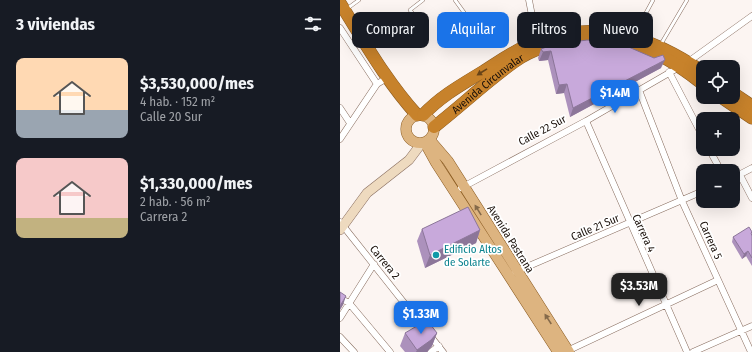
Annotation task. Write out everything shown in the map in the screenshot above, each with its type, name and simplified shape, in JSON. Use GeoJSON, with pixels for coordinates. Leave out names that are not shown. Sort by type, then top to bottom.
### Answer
{"type":"FeatureCollection","features":[{"type":"Feature","properties":{"kind":"highway"},"geometry":{"type":"LineString","coordinates":[[342,7],[382,81],[402,98],[416,116]]}},
{"type":"Feature","properties":{"kind":"highway","name":"Avenida Circunvalar"},"geometry":{"type":"LineString","coordinates":[[581,41],[606,41],[631,44],[656,53],[696,79]]}},
{"type":"Feature","properties":{"kind":"highway","name":"Avenida Circunvalar"},"geometry":{"type":"LineString","coordinates":[[653,44],[660,46],[679,67],[696,71]]}},
{"type":"Feature","properties":{"kind":"highway","name":"Avenida Circunvalar"},"geometry":{"type":"LineString","coordinates":[[416,116],[437,100],[511,54],[530,48]]}},
{"type":"Feature","properties":{"kind":"highway","name":"Avenida Circunvalar"},"geometry":{"type":"LineString","coordinates":[[434,127],[515,61],[534,48]]}},
{"type":"Feature","properties":{"kind":"highway"},"geometry":{"type":"LineString","coordinates":[[740,98],[752,106]]}},
{"type":"Feature","properties":{"kind":"highway"},"geometry":{"type":"LineString","coordinates":[[732,104],[752,118]]}},
{"type":"Feature","properties":{"kind":"main road"},"geometry":{"type":"LineString","coordinates":[[341,226],[366,193],[409,160],[422,142],[434,134],[434,127],[430,119],[416,116],[406,124],[405,132],[408,138],[422,142]]}},
{"type":"Feature","properties":{"kind":"main road","name":"Avenida Pastrana"},"geometry":{"type":"LineString","coordinates":[[422,142],[436,162],[460,188],[512,273],[565,351]]}},
{"type":"Feature","properties":{"kind":"street"},"geometry":{"type":"LineString","coordinates":[[529,0],[531,12]]}},
{"type":"Feature","properties":{"kind":"street","name":"Calle 22 Sur"},"geometry":{"type":"LineString","coordinates":[[460,188],[586,121],[679,67],[752,16]]}},
{"type":"Feature","properties":{"kind":"street"},"geometry":{"type":"LineString","coordinates":[[340,28],[382,81],[350,123],[340,139]]}},
{"type":"Feature","properties":{"kind":"street"},"geometry":{"type":"LineString","coordinates":[[679,67],[696,117]]}},
{"type":"Feature","properties":{"kind":"street","name":"Carrera 5"},"geometry":{"type":"LineString","coordinates":[[639,90],[682,200],[751,352]]}},
{"type":"Feature","properties":{"kind":"street"},"geometry":{"type":"LineString","coordinates":[[340,108],[350,123]]}},
{"type":"Feature","properties":{"kind":"street","name":"Carrera 4"},"geometry":{"type":"LineString","coordinates":[[586,121],[629,223],[687,352]]}},
{"type":"Feature","properties":{"kind":"street"},"geometry":{"type":"LineString","coordinates":[[752,168],[740,175],[752,198]]}},
{"type":"Feature","properties":{"kind":"street","name":"Calle 21 Sur"},"geometry":{"type":"LineString","coordinates":[[512,273],[696,194]]}},
{"type":"Feature","properties":{"kind":"street","name":"Carrera 2"},"geometry":{"type":"LineString","coordinates":[[341,226],[374,264],[441,349]]}},
{"type":"Feature","properties":{"kind":"street"},"geometry":{"type":"LineString","coordinates":[[340,318],[374,264]]}},
{"type":"Feature","properties":{"kind":"street"},"geometry":{"type":"LineString","coordinates":[[565,351],[718,280]]}},
{"type":"Feature","properties":{"kind":"street"},"geometry":{"type":"LineString","coordinates":[[340,298],[349,303],[390,352]]}},
{"type":"Feature","properties":{"kind":"street"},"geometry":{"type":"LineString","coordinates":[[693,352],[752,326]]}},
{"type":"Feature","properties":{"kind":"street"},"geometry":{"type":"LineString","coordinates":[[340,337],[354,352]]}},
{"type":"Feature","properties":{"kind":"street"},"geometry":{"type":"LineString","coordinates":[[431,352],[441,349]]}},
{"type":"Feature","properties":{"kind":"lane"},"geometry":{"type":"LineString","coordinates":[[342,7],[359,0]]}},
{"type":"Feature","properties":{"kind":"lane"},"geometry":{"type":"LineString","coordinates":[[411,12],[410,10],[423,0]]}},
{"type":"Feature","properties":{"kind":"lane"},"geometry":{"type":"LineString","coordinates":[[455,0],[464,12]]}},
{"type":"Feature","properties":{"kind":"lane"},"geometry":{"type":"LineString","coordinates":[[647,12],[653,0]]}},
{"type":"Feature","properties":{"kind":"lane"},"geometry":{"type":"LineString","coordinates":[[660,46],[687,0]]}},
{"type":"Feature","properties":{"kind":"building"},"geometry":{"type":"Polygon","coordinates":[[[589,40],[589,48],[631,48],[654,58],[663,55],[665,60],[573,108],[567,84],[559,85],[551,51],[543,52],[541,49],[581,48],[581,41],[589,40]]]}},
{"type":"Feature","properties":{"kind":"building"},"geometry":{"type":"Polygon","coordinates":[[[468,207],[480,230],[430,255],[422,229],[468,207]]]}},
{"type":"Feature","properties":{"kind":"building"},"geometry":{"type":"Polygon","coordinates":[[[749,227],[752,232],[752,258],[748,251],[744,254],[733,237],[749,227]]]}},
{"type":"Feature","properties":{"kind":"building"},"geometry":{"type":"Polygon","coordinates":[[[340,292],[346,296],[340,306],[340,292]]]}},
{"type":"Feature","properties":{"kind":"building"},"geometry":{"type":"Polygon","coordinates":[[[427,320],[437,333],[431,340],[417,350],[405,333],[427,320]]]}},
{"type":"Feature","properties":{"kind":"place","name":"Edificio Altos de Solarte"},"geometry":{"type":"Point","coordinates":[436,255]}}]}
